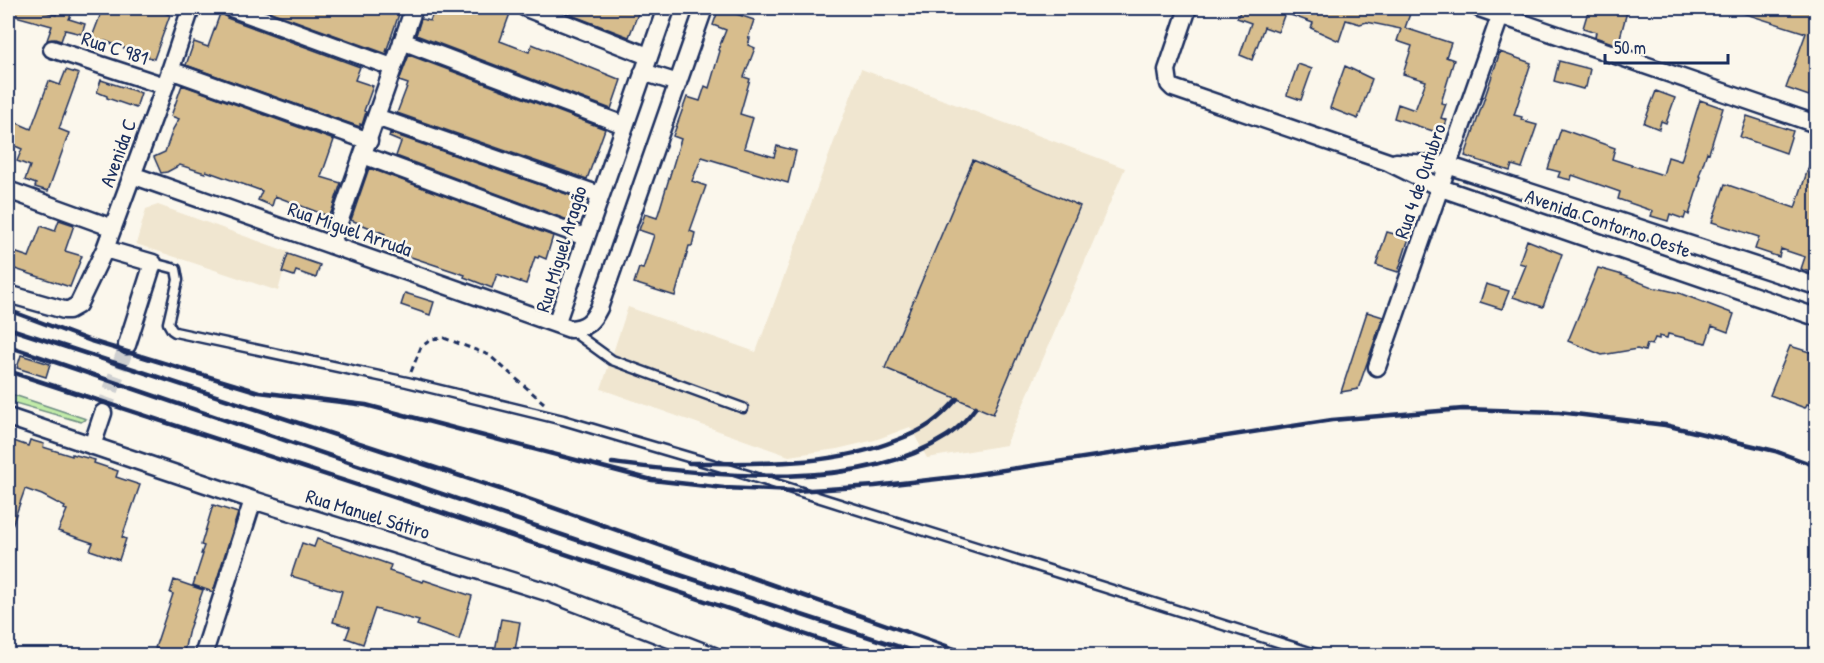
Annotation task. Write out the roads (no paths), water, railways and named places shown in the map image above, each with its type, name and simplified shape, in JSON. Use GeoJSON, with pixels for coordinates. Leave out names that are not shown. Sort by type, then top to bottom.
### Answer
{"type":"FeatureCollection","features":[{"type":"Feature","properties":{"kind":"street","name":"Avenida C"},"geometry":{"type":"LineString","coordinates":[[8,294],[64,310],[78,305],[105,249],[191,8]]}},
{"type":"Feature","properties":{"kind":"street"},"geometry":{"type":"LineString","coordinates":[[231,8],[392,67]]}},
{"type":"Feature","properties":{"kind":"street"},"geometry":{"type":"LineString","coordinates":[[332,245],[414,8]]}},
{"type":"Feature","properties":{"kind":"street"},"geometry":{"type":"LineString","coordinates":[[526,8],[645,64],[678,83]]}},
{"type":"Feature","properties":{"kind":"street","name":"Rua Miguel Aragão"},"geometry":{"type":"LineString","coordinates":[[666,8],[585,237],[563,326],[583,327],[591,322],[600,308],[704,8]]}},
{"type":"Feature","properties":{"kind":"street","name":"Avenida Contorno Oeste"},"geometry":{"type":"LineString","coordinates":[[1188,8],[1167,70],[1168,84],[1173,88],[1388,162],[1441,188],[1816,317]]}},
{"type":"Feature","properties":{"kind":"street"},"geometry":{"type":"LineString","coordinates":[[1479,8],[1502,11],[1816,124]]}},
{"type":"Feature","properties":{"kind":"street","name":"Rua 4 de Outubro"},"geometry":{"type":"LineString","coordinates":[[1377,368],[1502,11]]}},
{"type":"Feature","properties":{"kind":"street"},"geometry":{"type":"LineString","coordinates":[[402,41],[624,125]]}},
{"type":"Feature","properties":{"kind":"street","name":"Rua C 981"},"geometry":{"type":"LineString","coordinates":[[52,49],[167,78],[366,148],[585,237]]}},
{"type":"Feature","properties":{"kind":"street"},"geometry":{"type":"LineString","coordinates":[[376,117],[600,195]]}},
{"type":"Feature","properties":{"kind":"street","name":"Avenida Contorno Oeste"},"geometry":{"type":"LineString","coordinates":[[1388,162],[1447,165],[1816,286]]}},
{"type":"Feature","properties":{"kind":"street","name":"Rua Miguel Arruda"},"geometry":{"type":"LineString","coordinates":[[132,175],[563,326]]}},
{"type":"Feature","properties":{"kind":"street"},"geometry":{"type":"LineString","coordinates":[[8,190],[112,228]]}},
{"type":"Feature","properties":{"kind":"street"},"geometry":{"type":"LineString","coordinates":[[1674,268],[1684,243]]}},
{"type":"Feature","properties":{"kind":"street"},"geometry":{"type":"LineString","coordinates":[[105,249],[153,263],[127,345]]}},
{"type":"Feature","properties":{"kind":"street"},"geometry":{"type":"LineString","coordinates":[[92,446],[103,413]]}},
{"type":"Feature","properties":{"kind":"street","name":"Rua Manuel Sátiro"},"geometry":{"type":"LineString","coordinates":[[8,417],[253,500],[550,593],[714,656]]}},
{"type":"Feature","properties":{"kind":"street"},"geometry":{"type":"LineString","coordinates":[[203,656],[253,500]]}},
{"type":"Feature","properties":{"kind":"lane"},"geometry":{"type":"LineString","coordinates":[[153,263],[176,269],[178,273],[168,323],[172,330],[407,382],[563,420],[710,463],[1322,656]]}},
{"type":"Feature","properties":{"kind":"lane"},"geometry":{"type":"LineString","coordinates":[[563,326],[612,360],[743,408]]}},
{"type":"Feature","properties":{"kind":"tunnel"},"geometry":{"type":"LineString","coordinates":[[103,413],[127,345]]}},
{"type":"Feature","properties":{"kind":"railway"},"geometry":{"type":"LineString","coordinates":[[8,310],[91,341],[259,392],[366,405],[652,480],[724,488],[795,491],[875,486],[964,476],[1332,420],[1463,409],[1559,412],[1665,425],[1775,451],[1816,466]]}},
{"type":"Feature","properties":{"kind":"railway"},"geometry":{"type":"LineString","coordinates":[[8,328],[500,489],[975,656]]}},
{"type":"Feature","properties":{"kind":"railway"},"geometry":{"type":"LineString","coordinates":[[8,346],[677,574],[927,656]]}},
{"type":"Feature","properties":{"kind":"railway"},"geometry":{"type":"LineString","coordinates":[[8,371],[440,512],[869,656]]}},
{"type":"Feature","properties":{"kind":"railway"},"geometry":{"type":"LineString","coordinates":[[689,463],[794,462],[872,449],[926,427],[957,399]]}},
{"type":"Feature","properties":{"kind":"railway"},"geometry":{"type":"LineString","coordinates":[[612,463],[739,475],[784,476],[829,473],[871,466],[911,454],[947,436],[963,423],[976,407]]}}]}
